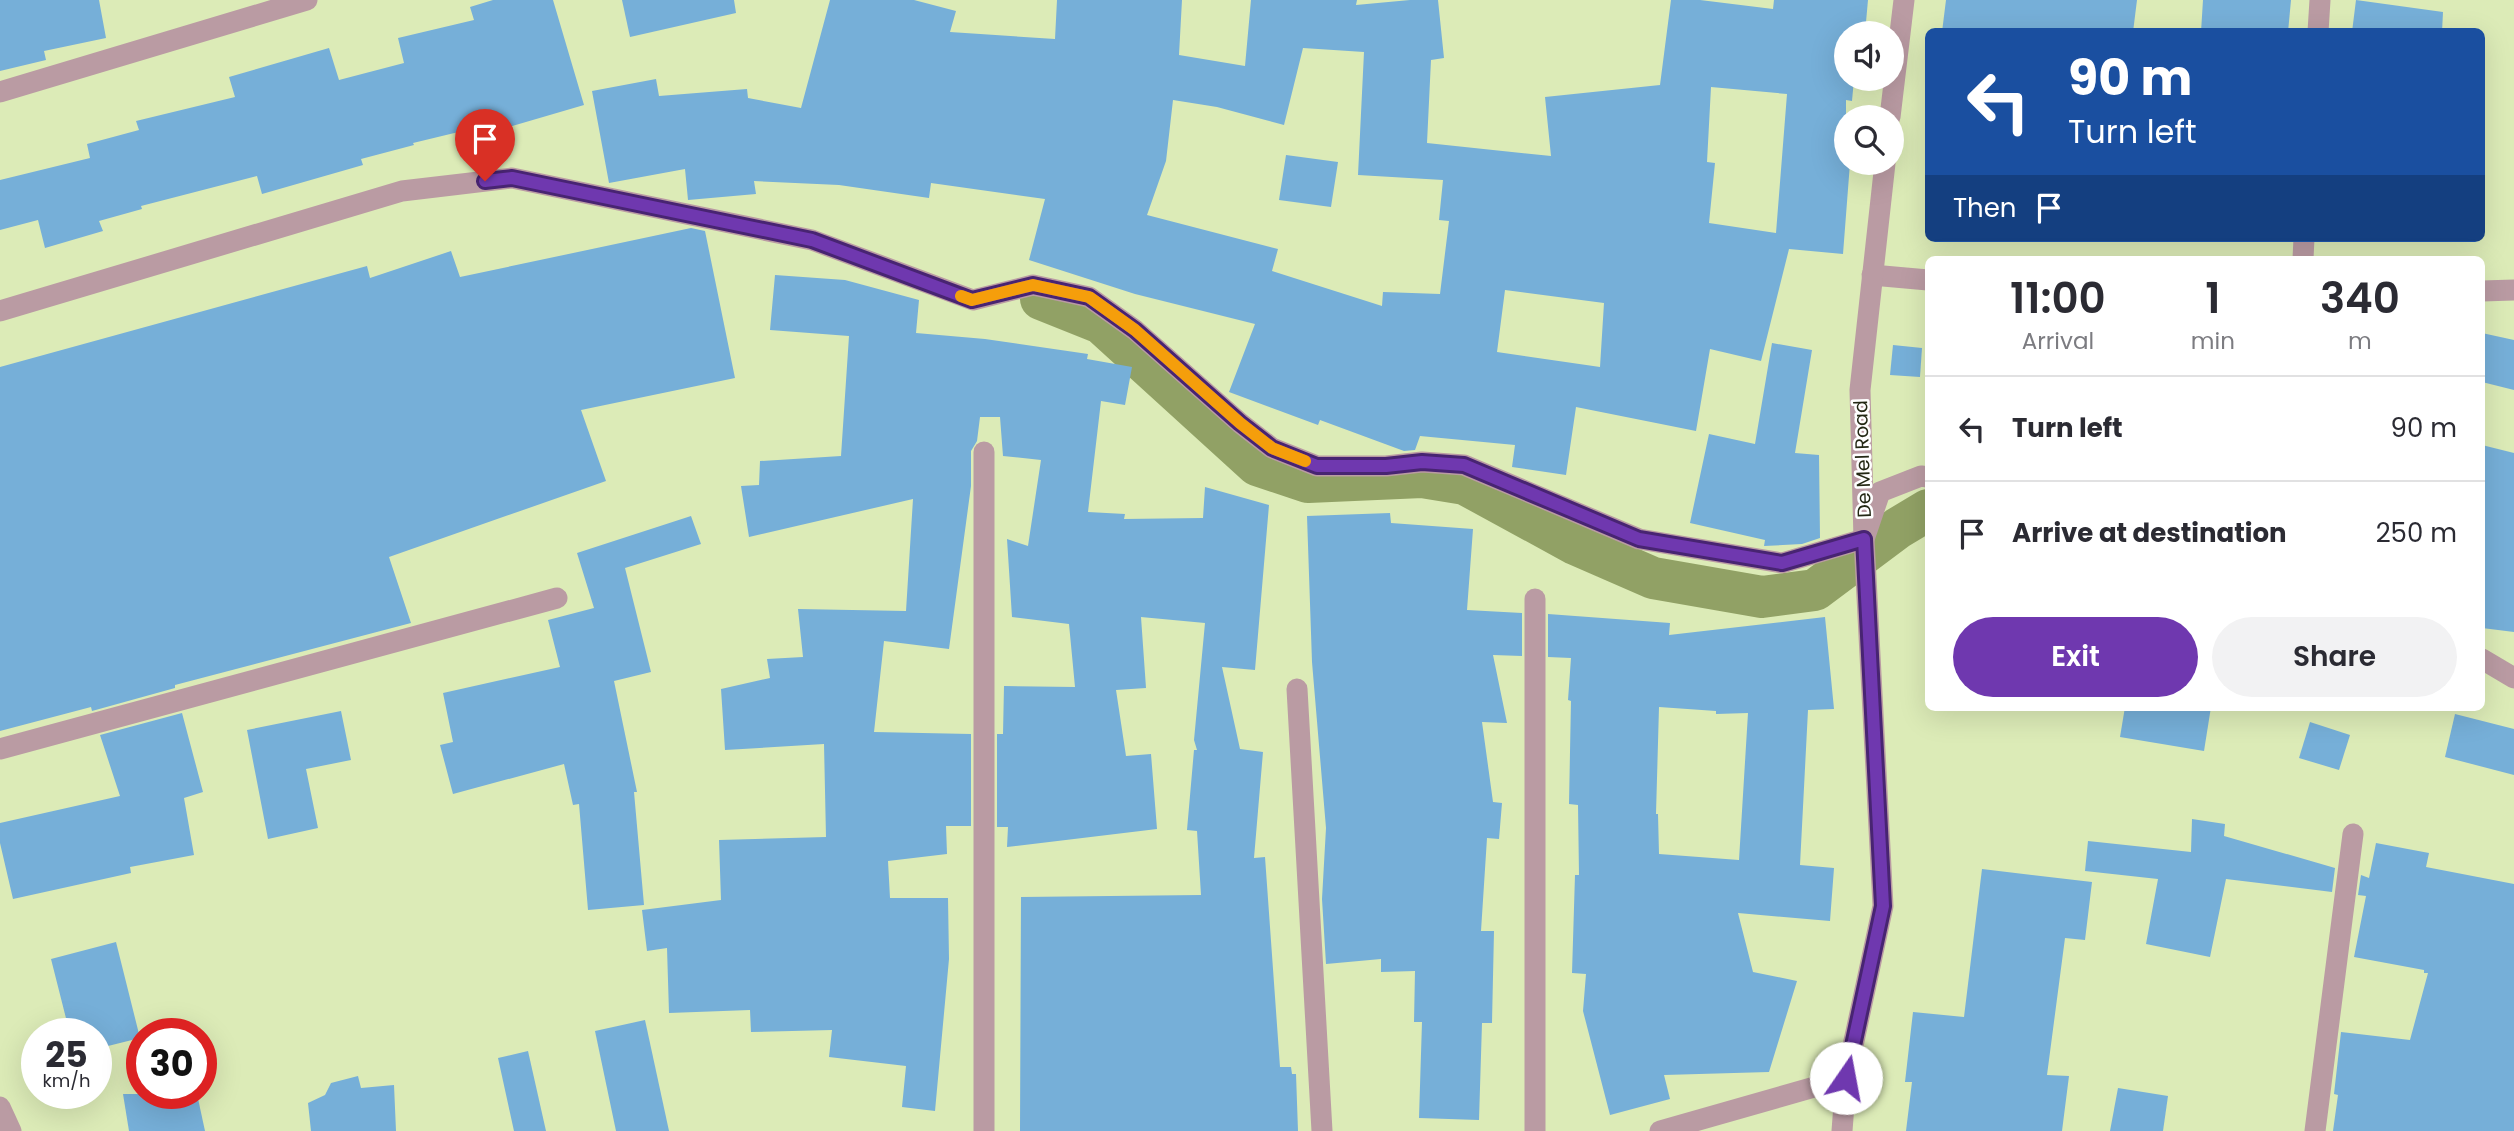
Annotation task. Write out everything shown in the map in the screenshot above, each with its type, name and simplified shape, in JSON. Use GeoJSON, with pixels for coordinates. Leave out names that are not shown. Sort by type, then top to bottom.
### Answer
{"type":"FeatureCollection","features":[{"type":"Feature","properties":{"kind":"street"},"geometry":{"type":"LineString","coordinates":[[0,92],[307,0]]}},
{"type":"Feature","properties":{"kind":"street"},"geometry":{"type":"LineString","coordinates":[[1892,105],[1904,0]]}},
{"type":"Feature","properties":{"kind":"street"},"geometry":{"type":"LineString","coordinates":[[2318,28],[2320,0]]}},
{"type":"Feature","properties":{"kind":"street","name":"De Mel Road"},"geometry":{"type":"LineString","coordinates":[[1842,1131],[1846,1078],[1883,906],[1864,539],[1860,390],[1884,175]]}},
{"type":"Feature","properties":{"kind":"street"},"geometry":{"type":"LineString","coordinates":[[0,311],[402,191],[512,178],[812,240],[972,300],[1033,285],[1089,297],[1135,330],[1272,448],[1317,466],[1386,466],[1422,462],[1464,465],[1639,539],[1782,563],[1864,539],[1880,492],[1921,475],[1925,476]]}},
{"type":"Feature","properties":{"kind":"street"},"geometry":{"type":"LineString","coordinates":[[1872,275],[1925,280]]}},
{"type":"Feature","properties":{"kind":"street"},"geometry":{"type":"LineString","coordinates":[[2485,291],[2514,290]]}},
{"type":"Feature","properties":{"kind":"street"},"geometry":{"type":"LineString","coordinates":[[984,452],[984,1131]]}},
{"type":"Feature","properties":{"kind":"street"},"geometry":{"type":"LineString","coordinates":[[0,749],[556,598]]}},
{"type":"Feature","properties":{"kind":"street"},"geometry":{"type":"LineString","coordinates":[[1535,599],[1535,1131]]}},
{"type":"Feature","properties":{"kind":"street"},"geometry":{"type":"LineString","coordinates":[[2485,661],[2514,678]]}},
{"type":"Feature","properties":{"kind":"street"},"geometry":{"type":"LineString","coordinates":[[1297,689],[1322,1131]]}},
{"type":"Feature","properties":{"kind":"street"},"geometry":{"type":"LineString","coordinates":[[2315,1131],[2353,834]]}},
{"type":"Feature","properties":{"kind":"street"},"geometry":{"type":"LineString","coordinates":[[1660,1131],[1846,1078]]}},
{"type":"Feature","properties":{"kind":"street"},"geometry":{"type":"LineString","coordinates":[[0,1107],[11,1131]]}},
{"type":"Feature","properties":{"kind":"building"},"geometry":{"type":"Polygon","coordinates":[[[0,0],[99,0],[106,38],[44,51],[46,60],[0,71],[0,0]]]}},
{"type":"Feature","properties":{"kind":"building"},"geometry":{"type":"Polygon","coordinates":[[[493,0],[553,0],[584,105],[505,128],[504,121],[413,143],[414,145],[361,159],[363,165],[262,194],[257,176],[141,206],[142,209],[99,221],[103,231],[45,248],[38,220],[0,230],[0,180],[90,158],[87,144],[139,130],[136,121],[235,97],[229,77],[329,48],[339,80],[404,63],[398,38],[474,20],[470,7],[493,0]]]}},
{"type":"Feature","properties":{"kind":"building"},"geometry":{"type":"Polygon","coordinates":[[[622,0],[734,0],[736,13],[630,37],[622,0]]]}},
{"type":"Feature","properties":{"kind":"building"},"geometry":{"type":"Polygon","coordinates":[[[830,0],[914,0],[956,11],[950,32],[1055,39],[1057,0],[1182,0],[1179,55],[1245,66],[1251,0],[1357,0],[1356,5],[1438,0],[1444,58],[1431,60],[1427,143],[1551,156],[1545,97],[1660,85],[1671,0],[1700,0],[1773,9],[1774,0],[1868,0],[1866,21],[1834,21],[1834,91],[1853,91],[1852,101],[1846,100],[1846,105],[1834,105],[1834,175],[1849,175],[1843,254],[1789,249],[1761,361],[1710,349],[1696,431],[1576,407],[1566,475],[1512,467],[1515,445],[1420,436],[1415,450],[1404,451],[1320,420],[1318,425],[1229,392],[1255,324],[1135,294],[1029,260],[1045,199],[931,183],[929,198],[839,185],[754,181],[756,194],[688,200],[685,169],[609,183],[592,91],[656,79],[659,96],[747,89],[748,98],[801,108],[830,0]],[[1303,48],[1284,125],[1217,107],[1173,100],[1166,161],[1147,215],[1278,249],[1272,271],[1382,306],[1383,292],[1440,294],[1449,221],[1439,220],[1443,180],[1358,175],[1364,52],[1303,48]],[[1711,87],[1707,162],[1715,163],[1709,223],[1776,233],[1787,94],[1711,87]],[[1505,290],[1497,352],[1600,367],[1604,303],[1505,290]]]}},
{"type":"Feature","properties":{"kind":"building"},"geometry":{"type":"Polygon","coordinates":[[[1946,0],[2137,0],[2134,28],[1942,28],[1946,0]]]}},
{"type":"Feature","properties":{"kind":"building"},"geometry":{"type":"Polygon","coordinates":[[[2203,0],[2291,0],[2288,28],[2201,28],[2203,0]]]}},
{"type":"Feature","properties":{"kind":"building"},"geometry":{"type":"Polygon","coordinates":[[[2356,0],[2443,12],[2442,28],[2352,28],[2356,0]]]}},
{"type":"Feature","properties":{"kind":"building"},"geometry":{"type":"Polygon","coordinates":[[[1286,155],[1338,162],[1331,207],[1279,200],[1286,155]]]}},
{"type":"Feature","properties":{"kind":"building"},"geometry":{"type":"Polygon","coordinates":[[[691,228],[705,231],[735,378],[581,410],[606,481],[389,557],[411,623],[175,685],[175,688],[92,711],[91,707],[0,731],[0,367],[367,266],[370,278],[451,251],[460,277],[691,228]]]}},
{"type":"Feature","properties":{"kind":"building"},"geometry":{"type":"Polygon","coordinates":[[[775,275],[845,280],[919,300],[916,333],[985,339],[1088,354],[1087,359],[1132,367],[1125,405],[1101,401],[1088,512],[1125,514],[1124,519],[1203,518],[1205,487],[1269,505],[1255,670],[1222,667],[1240,749],[1263,752],[1254,858],[1265,857],[1280,1067],[1291,1067],[1292,1074],[1296,1074],[1298,1131],[1020,1131],[1021,897],[1201,895],[1197,831],[1187,830],[1194,750],[1197,750],[1194,740],[1205,623],[1141,617],[1146,688],[1116,690],[1126,756],[1151,754],[1157,829],[1007,847],[1008,827],[997,827],[997,734],[1003,734],[1004,686],[1075,687],[1069,624],[1012,617],[1007,539],[1028,546],[1041,460],[1003,456],[1000,417],[980,417],[977,441],[971,451],[971,486],[949,649],[884,641],[874,732],[971,734],[971,826],[946,826],[947,854],[888,861],[890,898],[948,898],[949,959],[935,1111],[902,1107],[906,1066],[829,1057],[832,1030],[751,1032],[750,1010],[669,1013],[667,948],[647,951],[642,910],[721,900],[719,840],[826,837],[824,744],[725,750],[721,689],[770,678],[767,659],[803,657],[798,609],[906,611],[913,499],[749,537],[741,486],[759,485],[760,461],[841,456],[849,336],[770,330],[775,275]]]}},
{"type":"Feature","properties":{"kind":"building"},"geometry":{"type":"Polygon","coordinates":[[[2485,334],[2514,340],[2514,390],[2485,383],[2485,334]]]}},
{"type":"Feature","properties":{"kind":"building"},"geometry":{"type":"Polygon","coordinates":[[[1772,343],[1812,350],[1795,453],[1819,455],[1820,538],[1802,544],[1764,546],[1765,540],[1690,523],[1709,434],[1755,444],[1772,343]]]}},
{"type":"Feature","properties":{"kind":"building"},"geometry":{"type":"Polygon","coordinates":[[[1893,345],[1922,348],[1920,377],[1890,375],[1893,345]]]}},
{"type":"Feature","properties":{"kind":"building"},"geometry":{"type":"Polygon","coordinates":[[[2485,446],[2514,453],[2514,632],[2485,628],[2485,446]]]}},
{"type":"Feature","properties":{"kind":"building"},"geometry":{"type":"Polygon","coordinates":[[[1390,513],[1391,523],[1473,529],[1467,610],[1522,613],[1522,656],[1493,655],[1507,723],[1482,722],[1493,802],[1502,803],[1499,839],[1487,838],[1481,931],[1494,931],[1492,1023],[1482,1023],[1479,1120],[1419,1118],[1422,1022],[1414,1022],[1415,971],[1381,972],[1381,959],[1326,964],[1322,899],[1326,828],[1312,662],[1307,516],[1390,513]]]}},
{"type":"Feature","properties":{"kind":"building"},"geometry":{"type":"Polygon","coordinates":[[[691,516],[701,544],[625,568],[651,672],[614,681],[637,792],[634,792],[644,905],[588,910],[579,804],[573,805],[564,764],[453,794],[440,745],[453,742],[443,693],[560,667],[548,620],[594,608],[577,553],[691,516]]]}},
{"type":"Feature","properties":{"kind":"building"},"geometry":{"type":"Polygon","coordinates":[[[1548,614],[1670,623],[1669,635],[1825,617],[1834,709],[1808,710],[1800,865],[1834,868],[1830,921],[1738,913],[1753,972],[1797,981],[1769,1072],[1664,1075],[1670,1099],[1610,1115],[1583,1011],[1586,974],[1572,973],[1575,875],[1579,875],[1578,805],[1569,804],[1571,701],[1568,700],[1571,658],[1548,657],[1548,614]],[[1659,707],[1656,814],[1659,854],[1739,860],[1748,713],[1716,714],[1716,711],[1659,707]]]}},
{"type":"Feature","properties":{"kind":"building"},"geometry":{"type":"Polygon","coordinates":[[[341,711],[351,760],[306,769],[318,828],[268,839],[247,730],[341,711]]]}},
{"type":"Feature","properties":{"kind":"building"},"geometry":{"type":"Polygon","coordinates":[[[2124,711],[2210,711],[2204,751],[2120,737],[2124,711]]]}},
{"type":"Feature","properties":{"kind":"building"},"geometry":{"type":"Polygon","coordinates":[[[182,713],[203,792],[184,798],[194,855],[130,867],[131,873],[13,899],[0,843],[0,823],[120,796],[100,735],[182,713]]]}},
{"type":"Feature","properties":{"kind":"building"},"geometry":{"type":"Polygon","coordinates":[[[2455,714],[2514,729],[2514,775],[2445,757],[2455,714]]]}},
{"type":"Feature","properties":{"kind":"building"},"geometry":{"type":"Polygon","coordinates":[[[2310,722],[2350,735],[2339,770],[2299,758],[2310,722]]]}},
{"type":"Feature","properties":{"kind":"building"},"geometry":{"type":"Polygon","coordinates":[[[2192,819],[2225,824],[2224,836],[2335,868],[2332,892],[2226,879],[2210,957],[2146,944],[2158,879],[2085,871],[2088,841],[2191,852],[2192,819]]]}},
{"type":"Feature","properties":{"kind":"building"},"geometry":{"type":"Polygon","coordinates":[[[2376,843],[2429,853],[2426,867],[2514,884],[2514,1131],[2333,1131],[2341,1032],[2410,1040],[2428,973],[2354,957],[2366,896],[2358,895],[2361,875],[2369,878],[2376,843]]]}},
{"type":"Feature","properties":{"kind":"building"},"geometry":{"type":"Polygon","coordinates":[[[1982,869],[2092,882],[2085,940],[2065,938],[2047,1075],[2069,1076],[2062,1131],[1906,1131],[1912,1082],[1905,1082],[1913,1012],[1964,1017],[1982,869]]]}},
{"type":"Feature","properties":{"kind":"building"},"geometry":{"type":"Polygon","coordinates":[[[116,942],[135,1018],[126,1018],[126,1042],[112,1045],[112,1018],[66,1018],[51,959],[116,942]]]}},
{"type":"Feature","properties":{"kind":"building"},"geometry":{"type":"Polygon","coordinates":[[[645,1020],[669,1131],[616,1131],[595,1031],[645,1020]]]}},
{"type":"Feature","properties":{"kind":"building"},"geometry":{"type":"Polygon","coordinates":[[[528,1051],[546,1131],[514,1131],[498,1058],[528,1051]]]}},
{"type":"Feature","properties":{"kind":"building"},"geometry":{"type":"Polygon","coordinates":[[[358,1076],[361,1088],[394,1085],[396,1131],[311,1131],[308,1103],[325,1095],[331,1083],[358,1076]]]}},
{"type":"Feature","properties":{"kind":"building"},"geometry":{"type":"Polygon","coordinates":[[[2118,1088],[2168,1096],[2163,1131],[2110,1131],[2118,1088]]]}},
{"type":"Feature","properties":{"kind":"building"},"geometry":{"type":"Polygon","coordinates":[[[123,1094],[126,1094],[126,1109],[200,1109],[205,1131],[129,1131],[123,1094]]]}},
{"type":"Feature","properties":{"kind":"waterway"},"geometry":{"type":"LineString","coordinates":[[1041,299],[1101,323],[1257,465],[1308,482],[1422,477],[1465,484],[1575,544],[1653,578],[1762,597],[1815,590],[1898,528],[1925,512]]}},
{"type":"Feature","properties":{"kind":"slow traffic"},"geometry":{"type":"LineString","coordinates":[[961,296],[972,300],[1033,285],[1089,297],[1135,330],[1272,448],[1305,461]]}},
{"type":"Feature","properties":{"kind":"route"},"geometry":{"type":"LineString","coordinates":[[485,181],[512,178],[812,240],[972,300],[1033,285],[1089,297],[1135,330],[1272,448],[1317,466],[1386,466],[1422,462],[1464,465],[1639,539],[1782,563],[1864,539],[1883,906],[1846,1078]]}}]}
